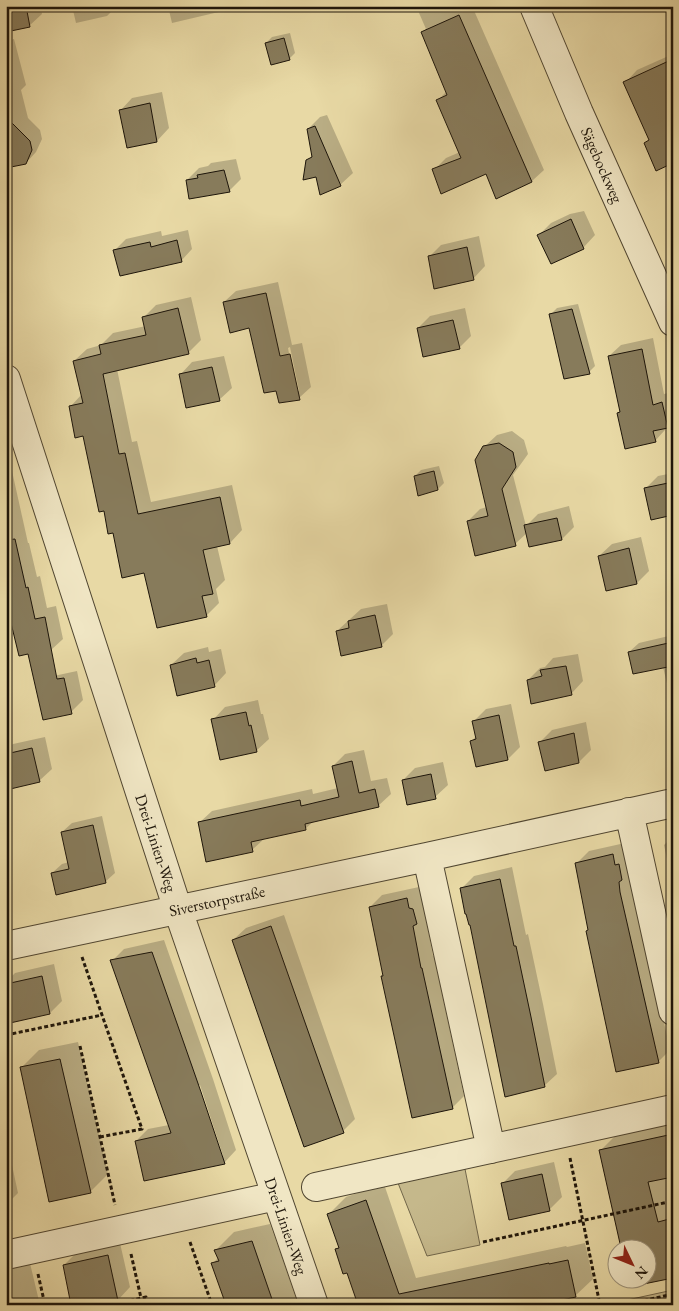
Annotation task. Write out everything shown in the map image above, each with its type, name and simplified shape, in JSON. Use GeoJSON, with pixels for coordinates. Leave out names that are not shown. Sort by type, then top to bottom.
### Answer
{"type":"FeatureCollection","features":[{"type":"Feature","properties":{"kind":"street","name":"Sägebockweg"},"geometry":{"type":"LineString","coordinates":[[534,6],[579,113],[673,322]]}},
{"type":"Feature","properties":{"kind":"street","name":"Drei-Linien-Weg"},"geometry":{"type":"LineString","coordinates":[[6,379],[178,910],[314,1305]]}},
{"type":"Feature","properties":{"kind":"street","name":"Siverstorpstraße"},"geometry":{"type":"LineString","coordinates":[[6,946],[673,803]]}},
{"type":"Feature","properties":{"kind":"street"},"geometry":{"type":"LineString","coordinates":[[629,812],[673,1011]]}},
{"type":"Feature","properties":{"kind":"street"},"geometry":{"type":"LineString","coordinates":[[427,857],[491,1149]]}},
{"type":"Feature","properties":{"kind":"street"},"geometry":{"type":"LineString","coordinates":[[316,1187],[673,1109]]}},
{"type":"Feature","properties":{"kind":"street"},"geometry":{"type":"LineString","coordinates":[[6,1255],[276,1196]]}},
{"type":"Feature","properties":{"kind":"path"},"geometry":{"type":"LineString","coordinates":[[81,952],[142,1128],[100,1137]]}},
{"type":"Feature","properties":{"kind":"path"},"geometry":{"type":"LineString","coordinates":[[6,1035],[102,1015]]}},
{"type":"Feature","properties":{"kind":"path"},"geometry":{"type":"LineString","coordinates":[[80,1046],[100,1137],[141,1298]]}},
{"type":"Feature","properties":{"kind":"path"},"geometry":{"type":"LineString","coordinates":[[565,1133],[600,1305]]}},
{"type":"Feature","properties":{"kind":"path"},"geometry":{"type":"LineString","coordinates":[[483,1242],[673,1201]]}},
{"type":"Feature","properties":{"kind":"path"},"geometry":{"type":"LineString","coordinates":[[181,1217],[212,1305]]}},
{"type":"Feature","properties":{"kind":"path"},"geometry":{"type":"LineString","coordinates":[[625,1305],[673,1294]]}},
{"type":"Feature","properties":{"kind":"path"},"geometry":{"type":"LineString","coordinates":[[111,1305],[146,1297],[148,1305]]}},
{"type":"Feature","properties":{"kind":"shaded area"},"geometry":{"type":"Polygon","coordinates":[[[465,1169],[480,1245],[427,1256],[398,1183],[465,1169]]]}},
{"type":"Feature","properties":{"kind":"shaded area"},"geometry":{"type":"Polygon","coordinates":[[[673,1290],[673,1305],[618,1305],[618,1302],[673,1290]]]}},
{"type":"Feature","properties":{"kind":"building"},"geometry":{"type":"Polygon","coordinates":[[[6,6],[26,6],[30,27],[6,32],[6,6]]]}},
{"type":"Feature","properties":{"kind":"building"},"geometry":{"type":"Polygon","coordinates":[[[459,15],[532,182],[496,199],[486,174],[441,194],[432,169],[461,158],[436,100],[447,95],[421,32],[459,15]]]}},
{"type":"Feature","properties":{"kind":"building"},"geometry":{"type":"Polygon","coordinates":[[[284,38],[290,60],[271,65],[265,43],[284,38]]]}},
{"type":"Feature","properties":{"kind":"building"},"geometry":{"type":"Polygon","coordinates":[[[673,59],[673,163],[656,171],[644,143],[649,140],[623,82],[673,59]]]}},
{"type":"Feature","properties":{"kind":"building"},"geometry":{"type":"Polygon","coordinates":[[[150,103],[157,142],[127,148],[119,110],[150,103]]]}},
{"type":"Feature","properties":{"kind":"building"},"geometry":{"type":"Polygon","coordinates":[[[6,117],[30,141],[32,150],[26,164],[6,168],[6,117]]]}},
{"type":"Feature","properties":{"kind":"building"},"geometry":{"type":"Polygon","coordinates":[[[315,126],[341,186],[320,195],[316,177],[303,180],[306,160],[312,157],[307,129],[315,126]]]}},
{"type":"Feature","properties":{"kind":"building"},"geometry":{"type":"Polygon","coordinates":[[[224,170],[230,192],[189,199],[186,180],[198,178],[197,175],[224,170]]]}},
{"type":"Feature","properties":{"kind":"building"},"geometry":{"type":"Polygon","coordinates":[[[571,219],[584,249],[551,264],[537,235],[571,219]]]}},
{"type":"Feature","properties":{"kind":"building"},"geometry":{"type":"Polygon","coordinates":[[[177,240],[182,262],[120,276],[113,250],[150,242],[151,247],[177,240]]]}},
{"type":"Feature","properties":{"kind":"building"},"geometry":{"type":"Polygon","coordinates":[[[467,247],[474,280],[434,289],[428,256],[467,247]]]}},
{"type":"Feature","properties":{"kind":"building"},"geometry":{"type":"Polygon","coordinates":[[[266,293],[280,356],[290,354],[300,400],[279,403],[276,391],[264,393],[249,328],[230,333],[223,302],[266,293]]]}},
{"type":"Feature","properties":{"kind":"building"},"geometry":{"type":"Polygon","coordinates":[[[178,308],[189,354],[103,374],[119,454],[125,453],[138,514],[220,497],[230,544],[203,550],[213,594],[202,596],[207,617],[157,628],[144,573],[122,578],[113,533],[108,534],[104,511],[99,512],[83,436],[75,438],[69,406],[83,403],[73,361],[101,354],[99,345],[146,335],[142,317],[178,308]]]}},
{"type":"Feature","properties":{"kind":"building"},"geometry":{"type":"Polygon","coordinates":[[[572,309],[590,374],[564,379],[549,314],[572,309]]]}},
{"type":"Feature","properties":{"kind":"building"},"geometry":{"type":"Polygon","coordinates":[[[453,320],[460,349],[423,357],[417,328],[453,320]]]}},
{"type":"Feature","properties":{"kind":"building"},"geometry":{"type":"Polygon","coordinates":[[[642,349],[653,405],[662,402],[668,428],[653,431],[656,442],[625,449],[617,413],[620,412],[608,356],[642,349]]]}},
{"type":"Feature","properties":{"kind":"building"},"geometry":{"type":"Polygon","coordinates":[[[212,367],[220,401],[186,408],[179,374],[212,367]]]}},
{"type":"Feature","properties":{"kind":"building"},"geometry":{"type":"Polygon","coordinates":[[[499,443],[513,452],[516,467],[502,489],[516,546],[475,556],[467,521],[488,516],[475,460],[483,446],[499,443]]]}},
{"type":"Feature","properties":{"kind":"building"},"geometry":{"type":"Polygon","coordinates":[[[434,471],[438,490],[418,496],[414,476],[434,471]]]}},
{"type":"Feature","properties":{"kind":"building"},"geometry":{"type":"Polygon","coordinates":[[[673,482],[673,515],[651,520],[644,488],[673,482]]]}},
{"type":"Feature","properties":{"kind":"building"},"geometry":{"type":"Polygon","coordinates":[[[557,518],[562,540],[529,547],[524,525],[557,518]]]}},
{"type":"Feature","properties":{"kind":"building"},"geometry":{"type":"Polygon","coordinates":[[[15,539],[35,619],[45,617],[57,679],[64,678],[72,714],[43,720],[28,654],[19,656],[10,619],[6,620],[6,540],[15,539]]]}},
{"type":"Feature","properties":{"kind":"building"},"geometry":{"type":"Polygon","coordinates":[[[629,548],[637,584],[606,591],[598,556],[629,548]]]}},
{"type":"Feature","properties":{"kind":"building"},"geometry":{"type":"Polygon","coordinates":[[[375,615],[382,647],[341,656],[336,631],[349,628],[348,621],[375,615]]]}},
{"type":"Feature","properties":{"kind":"building"},"geometry":{"type":"Polygon","coordinates":[[[673,642],[673,666],[633,674],[628,652],[673,642]]]}},
{"type":"Feature","properties":{"kind":"building"},"geometry":{"type":"Polygon","coordinates":[[[196,658],[197,663],[209,660],[215,687],[177,696],[170,665],[196,658]]]}},
{"type":"Feature","properties":{"kind":"building"},"geometry":{"type":"Polygon","coordinates":[[[566,666],[572,695],[531,704],[527,680],[542,676],[540,670],[566,666]]]}},
{"type":"Feature","properties":{"kind":"building"},"geometry":{"type":"Polygon","coordinates":[[[246,712],[257,752],[220,760],[211,719],[246,712]]]}},
{"type":"Feature","properties":{"kind":"building"},"geometry":{"type":"Polygon","coordinates":[[[499,715],[508,760],[476,767],[470,741],[476,739],[472,721],[499,715]]]}},
{"type":"Feature","properties":{"kind":"building"},"geometry":{"type":"Polygon","coordinates":[[[574,733],[579,763],[545,771],[538,742],[574,733]]]}},
{"type":"Feature","properties":{"kind":"building"},"geometry":{"type":"Polygon","coordinates":[[[32,748],[40,782],[6,790],[6,754],[32,748]]]}},
{"type":"Feature","properties":{"kind":"building"},"geometry":{"type":"Polygon","coordinates":[[[352,761],[359,793],[375,789],[379,807],[305,824],[306,830],[251,842],[253,852],[206,862],[198,822],[300,800],[301,806],[339,797],[332,766],[352,761]]]}},
{"type":"Feature","properties":{"kind":"building"},"geometry":{"type":"Polygon","coordinates":[[[431,774],[436,799],[407,805],[402,780],[431,774]]]}},
{"type":"Feature","properties":{"kind":"building"},"geometry":{"type":"Polygon","coordinates":[[[93,825],[106,883],[56,895],[51,873],[69,869],[61,832],[93,825]]]}},
{"type":"Feature","properties":{"kind":"building"},"geometry":{"type":"Polygon","coordinates":[[[613,854],[615,865],[619,864],[622,880],[619,882],[620,892],[659,1063],[616,1072],[586,931],[588,930],[575,863],[613,854]]]}},
{"type":"Feature","properties":{"kind":"building"},"geometry":{"type":"Polygon","coordinates":[[[500,879],[545,1087],[505,1097],[470,925],[465,914],[460,888],[500,879]]]}},
{"type":"Feature","properties":{"kind":"building"},"geometry":{"type":"Polygon","coordinates":[[[407,898],[409,908],[413,909],[417,924],[413,926],[421,968],[453,1109],[412,1118],[381,976],[383,976],[369,907],[407,898]]]}},
{"type":"Feature","properties":{"kind":"building"},"geometry":{"type":"Polygon","coordinates":[[[271,926],[344,1133],[304,1147],[232,940],[271,926]]]}},
{"type":"Feature","properties":{"kind":"building"},"geometry":{"type":"Polygon","coordinates":[[[152,952],[225,1164],[144,1181],[135,1141],[171,1133],[110,960],[152,952]]]}},
{"type":"Feature","properties":{"kind":"building"},"geometry":{"type":"Polygon","coordinates":[[[42,976],[50,1014],[10,1023],[6,1006],[6,984],[42,976]]]}},
{"type":"Feature","properties":{"kind":"building"},"geometry":{"type":"Polygon","coordinates":[[[60,1059],[91,1193],[49,1202],[20,1067],[60,1059]]]}},
{"type":"Feature","properties":{"kind":"building"},"geometry":{"type":"Polygon","coordinates":[[[673,1134],[673,1177],[648,1182],[658,1222],[673,1218],[673,1278],[656,1281],[656,1238],[619,1238],[599,1150],[673,1134]]]}},
{"type":"Feature","properties":{"kind":"building"},"geometry":{"type":"Polygon","coordinates":[[[542,1174],[550,1211],[509,1220],[501,1183],[542,1174]]]}},
{"type":"Feature","properties":{"kind":"building"},"geometry":{"type":"Polygon","coordinates":[[[366,1200],[399,1294],[568,1260],[576,1297],[557,1301],[558,1305],[358,1305],[347,1273],[343,1274],[335,1249],[339,1248],[327,1214],[366,1200]]]}},
{"type":"Feature","properties":{"kind":"building"},"geometry":{"type":"Polygon","coordinates":[[[252,1241],[274,1305],[226,1305],[211,1263],[219,1261],[214,1250],[252,1241]]]}},
{"type":"Feature","properties":{"kind":"building"},"geometry":{"type":"Polygon","coordinates":[[[108,1255],[118,1301],[100,1305],[71,1305],[63,1265],[108,1255]]]}}]}
